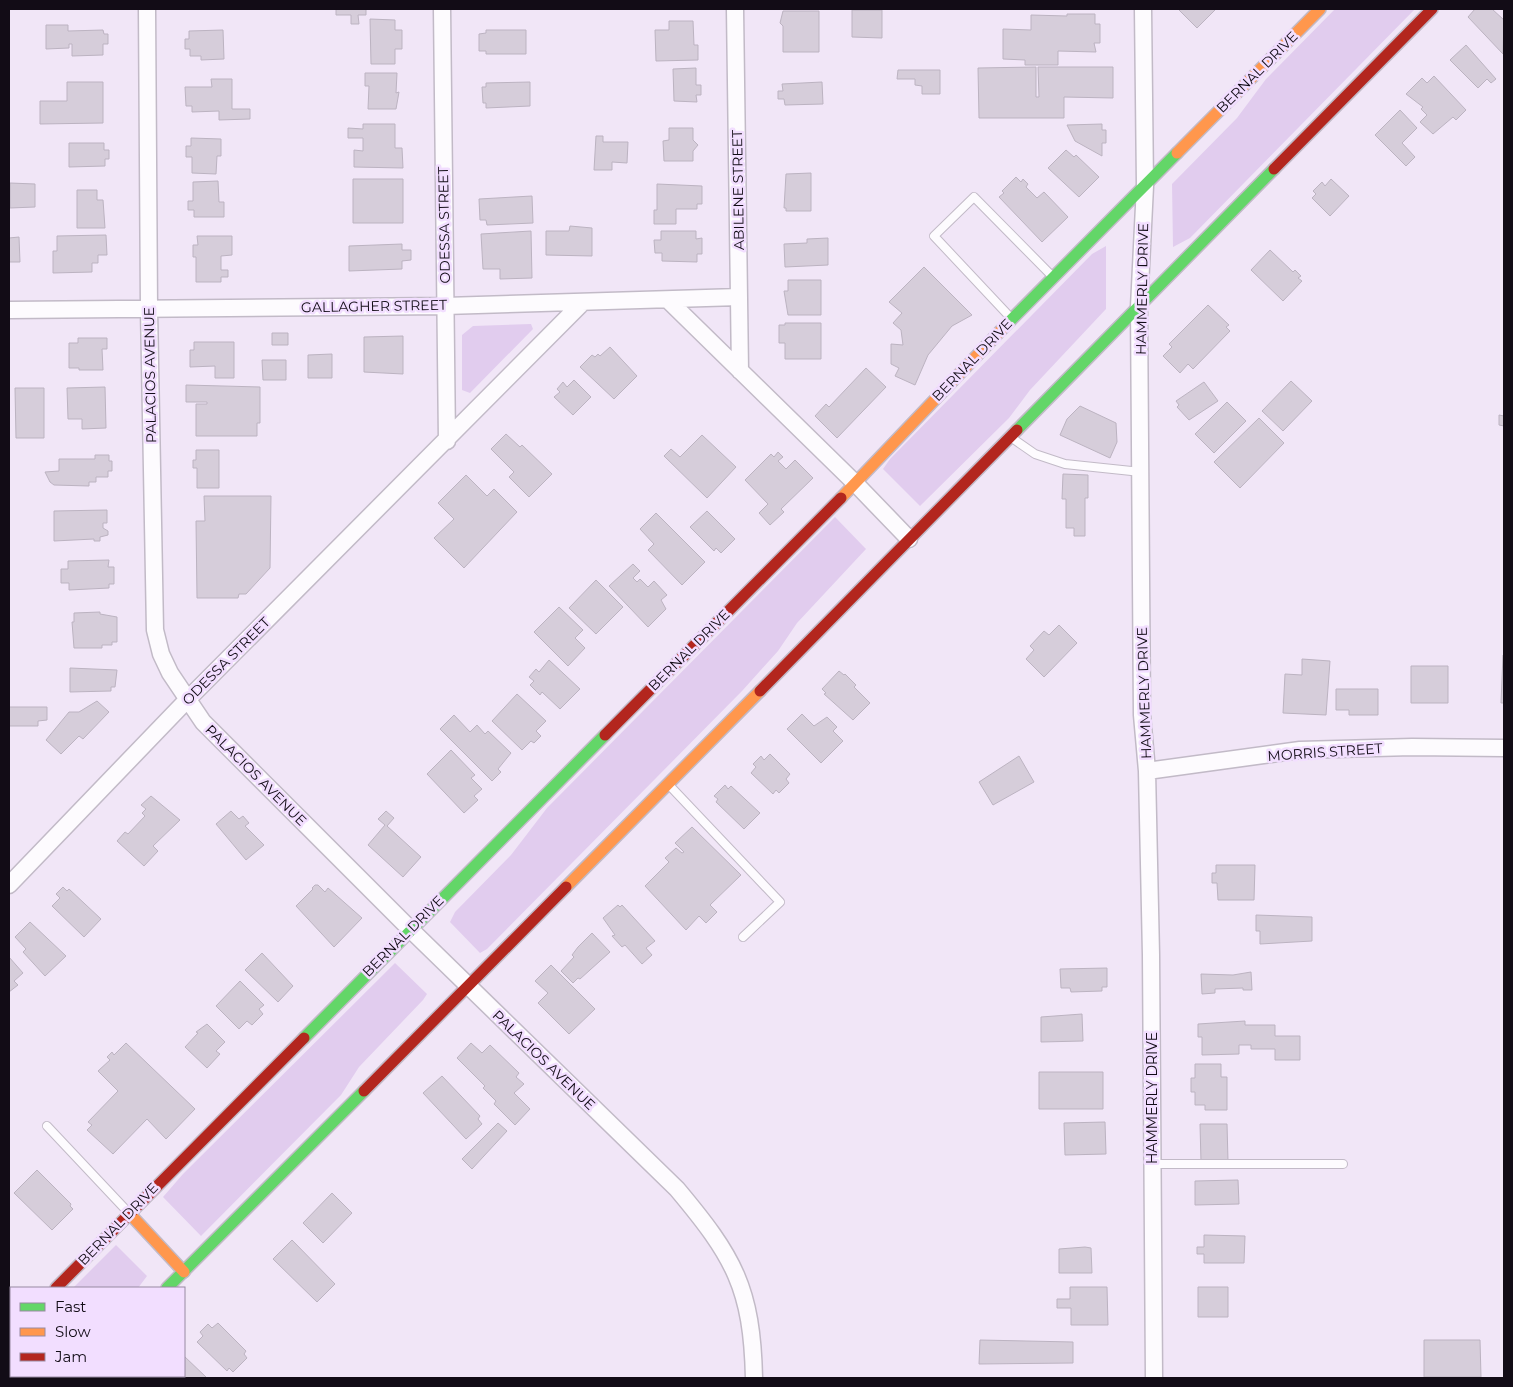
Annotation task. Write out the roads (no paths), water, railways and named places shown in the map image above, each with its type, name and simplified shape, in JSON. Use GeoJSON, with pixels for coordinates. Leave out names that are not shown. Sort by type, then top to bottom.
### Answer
{"type":"FeatureCollection","features":[{"type":"Feature","properties":{"kind":"street","name":"PALACIOS AVENUE"},"geometry":{"type":"LineString","coordinates":[[147,9],[149,309],[155,630],[161,654],[187,700],[203,722],[468,987],[677,1190],[713,1232],[734,1266],[745,1297],[750,1324],[754,1378]]}},
{"type":"Feature","properties":{"kind":"street","name":"ODESSA STREET"},"geometry":{"type":"LineString","coordinates":[[442,9],[447,441]]}},
{"type":"Feature","properties":{"kind":"street","name":"ABILENE STREET"},"geometry":{"type":"LineString","coordinates":[[735,9],[740,371]]}},
{"type":"Feature","properties":{"kind":"street","name":"HAMMERLY DRIVE"},"geometry":{"type":"LineString","coordinates":[[1143,9],[1145,186],[1139,307],[1142,715],[1147,771],[1154,1378]]}},
{"type":"Feature","properties":{"kind":"street","name":"BERNAL DRIVE"},"geometry":{"type":"LineString","coordinates":[[57,1287],[410,929],[855,483],[1012,318],[1054,278],[1320,9]]}},
{"type":"Feature","properties":{"kind":"street"},"geometry":{"type":"LineString","coordinates":[[168,1287],[468,987],[1009,436],[1139,307],[1432,9]]}},
{"type":"Feature","properties":{"kind":"street","name":"GALLAGHER STREET"},"geometry":{"type":"LineString","coordinates":[[9,310],[444,306],[739,297]]}},
{"type":"Feature","properties":{"kind":"street"},"geometry":{"type":"LineString","coordinates":[[668,300],[855,483],[909,539]]}},
{"type":"Feature","properties":{"kind":"street","name":"ODESSA STREET"},"geometry":{"type":"LineString","coordinates":[[9,885],[187,700],[447,441],[582,303]]}},
{"type":"Feature","properties":{"kind":"street","name":"MORRIS STREET"},"geometry":{"type":"LineString","coordinates":[[1147,771],[1300,750],[1412,747],[1504,748]]}},
{"type":"Feature","properties":{"kind":"street"},"geometry":{"type":"LineString","coordinates":[[129,1213],[184,1272]]}},
{"type":"Feature","properties":{"kind":"lane"},"geometry":{"type":"LineString","coordinates":[[1012,318],[934,236],[974,197],[1054,278]]}},
{"type":"Feature","properties":{"kind":"lane"},"geometry":{"type":"LineString","coordinates":[[1009,436],[1035,454],[1065,464],[1141,472]]}},
{"type":"Feature","properties":{"kind":"lane"},"geometry":{"type":"LineString","coordinates":[[668,784],[780,902],[743,937]]}},
{"type":"Feature","properties":{"kind":"lane"},"geometry":{"type":"LineString","coordinates":[[47,1126],[129,1213]]}},
{"type":"Feature","properties":{"kind":"lane"},"geometry":{"type":"LineString","coordinates":[[1152,1164],[1343,1164]]}}]}
